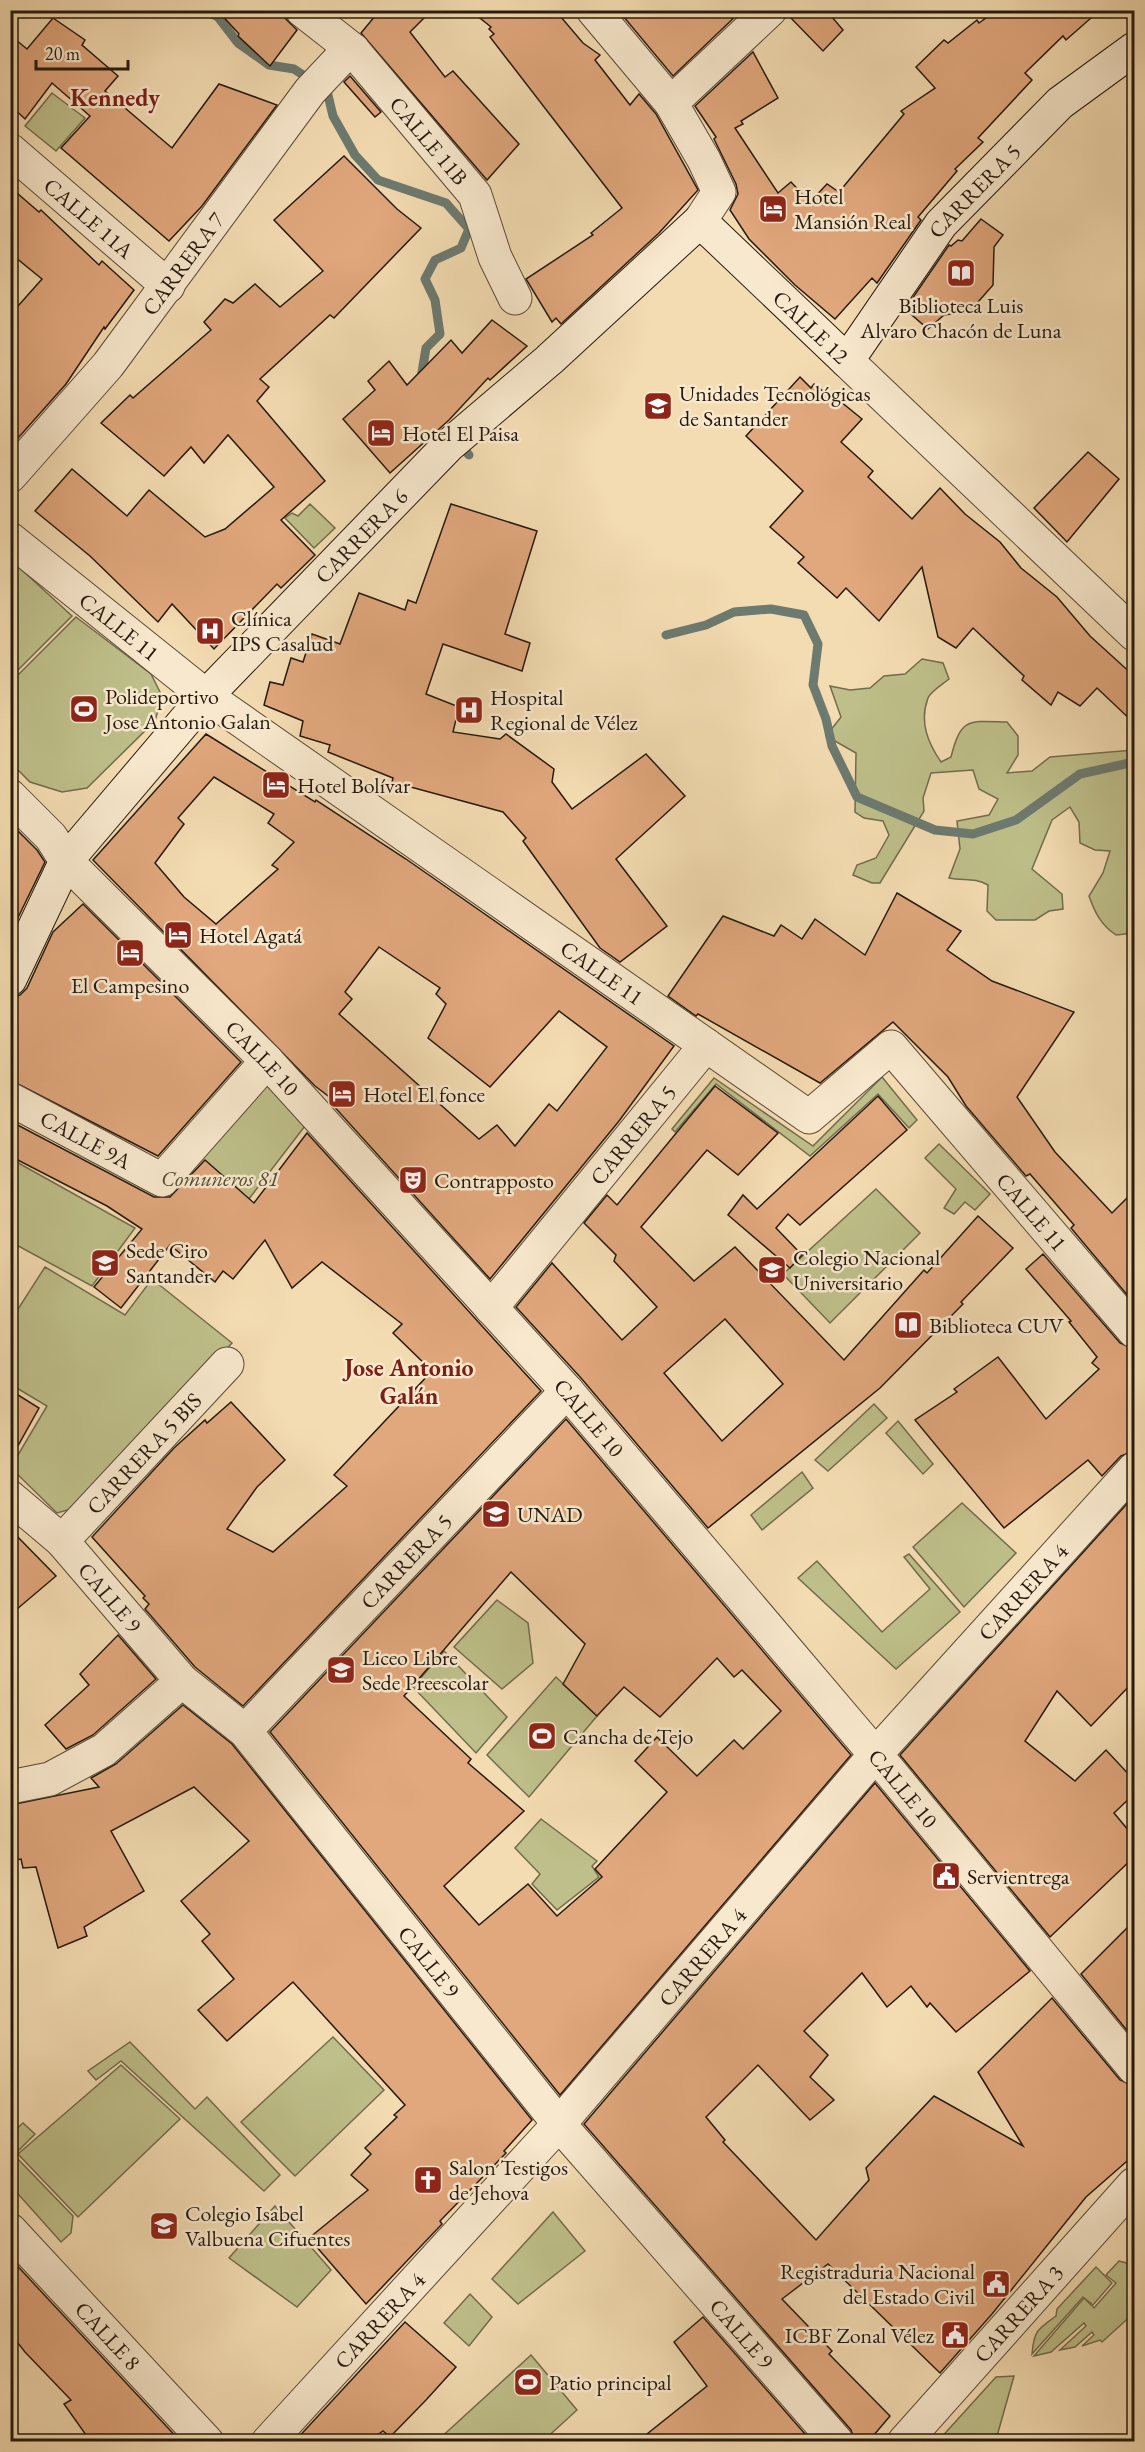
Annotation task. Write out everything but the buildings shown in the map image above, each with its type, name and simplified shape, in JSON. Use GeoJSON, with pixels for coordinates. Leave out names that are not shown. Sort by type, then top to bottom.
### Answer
{"type":"FeatureCollection","features":[{"type":"Feature","properties":{"kind":"street","name":"CALLE 11B"},"geometry":{"type":"LineString","coordinates":[[302,10],[347,54],[475,195],[495,257],[515,298]]}},
{"type":"Feature","properties":{"kind":"street"},"geometry":{"type":"LineString","coordinates":[[593,10],[671,103],[704,159],[719,192],[700,221]]}},
{"type":"Feature","properties":{"kind":"street"},"geometry":{"type":"LineString","coordinates":[[671,103],[770,10]]}},
{"type":"Feature","properties":{"kind":"street","name":"CARRERA 5"},"geometry":{"type":"LineString","coordinates":[[847,361],[941,224],[1060,103],[1134,49]]}},
{"type":"Feature","properties":{"kind":"street","name":"CARRERA 7"},"geometry":{"type":"LineString","coordinates":[[10,476],[108,365],[310,91],[347,54]]}},
{"type":"Feature","properties":{"kind":"street","name":"CALLE 11A"},"geometry":{"type":"LineString","coordinates":[[10,150],[168,286]]}},
{"type":"Feature","properties":{"kind":"street","name":"CALLE 12"},"geometry":{"type":"LineString","coordinates":[[700,221],[1134,634]]}},
{"type":"Feature","properties":{"kind":"street","name":"CARRERA 6"},"geometry":{"type":"LineString","coordinates":[[10,979],[66,861],[206,696],[455,440],[549,360],[700,221]]}},
{"type":"Feature","properties":{"kind":"street","name":"CALLE 11"},"geometry":{"type":"LineString","coordinates":[[10,539],[206,696],[809,1117],[891,1047],[1134,1331]]}},
{"type":"Feature","properties":{"kind":"street","name":"CALLE 10"},"geometry":{"type":"LineString","coordinates":[[10,796],[51,837],[66,861],[267,1061],[567,1391],[875,1755],[1134,2068]]}},
{"type":"Feature","properties":{"kind":"street","name":"CARRERA 5"},"geometry":{"type":"LineString","coordinates":[[491,1308],[706,1045]]}},
{"type":"Feature","properties":{"kind":"street","name":"CALLE 9A"},"geometry":{"type":"LineString","coordinates":[[10,1099],[162,1180],[267,1061]]}},
{"type":"Feature","properties":{"kind":"street","name":"CARRERA 5 BIS"},"geometry":{"type":"LineString","coordinates":[[62,1541],[227,1364]]}},
{"type":"Feature","properties":{"kind":"street","name":"CARRERA 5"},"geometry":{"type":"LineString","coordinates":[[245,1731],[567,1391]]}},
{"type":"Feature","properties":{"kind":"street","name":"CARRERA 4"},"geometry":{"type":"LineString","coordinates":[[268,2442],[559,2124],[875,1755],[1134,1469]]}},
{"type":"Feature","properties":{"kind":"street","name":"CALLE 9"},"geometry":{"type":"LineString","coordinates":[[10,1497],[62,1541],[182,1681],[245,1731],[559,2124],[837,2442]]}},
{"type":"Feature","properties":{"kind":"street"},"geometry":{"type":"LineString","coordinates":[[10,1787],[50,1779],[104,1750],[182,1681]]}},
{"type":"Feature","properties":{"kind":"street","name":"CARRERA 3"},"geometry":{"type":"LineString","coordinates":[[904,2442],[1134,2184]]}},
{"type":"Feature","properties":{"kind":"street","name":"CALLE 8"},"geometry":{"type":"LineString","coordinates":[[10,2230],[207,2442]]}},
{"type":"Feature","properties":{"kind":"green space"},"geometry":{"type":"Polygon","coordinates":[[[52,93],[85,118],[56,151],[25,126],[52,93]]]}},
{"type":"Feature","properties":{"kind":"green space"},"geometry":{"type":"Polygon","coordinates":[[[310,504],[335,528],[314,548],[285,518],[292,513],[298,516],[310,504]]]}},
{"type":"Feature","properties":{"kind":"green space"},"geometry":{"type":"Polygon","coordinates":[[[11,560],[72,616],[11,677],[11,560]]]}},
{"type":"Feature","properties":{"kind":"green space","name":"Polideportivo Jose Antonio Galan"},"geometry":{"type":"Polygon","coordinates":[[[76,617],[151,674],[162,696],[155,721],[87,788],[62,792],[30,782],[11,763],[11,682],[76,617]]]}},
{"type":"Feature","properties":{"kind":"green space"},"geometry":{"type":"Polygon","coordinates":[[[922,659],[943,663],[949,679],[930,695],[924,715],[926,732],[941,762],[951,757],[963,728],[968,724],[984,721],[1007,722],[1018,736],[1018,755],[1007,773],[1032,771],[1050,757],[1134,750],[1134,933],[1116,935],[1102,923],[1096,913],[1089,896],[1103,873],[1110,851],[1095,850],[1080,843],[1079,822],[1070,807],[1052,820],[1032,869],[1062,894],[1063,909],[1049,911],[1035,920],[996,920],[987,911],[988,885],[974,880],[949,878],[960,849],[957,821],[989,815],[998,799],[979,789],[973,770],[931,773],[923,798],[924,811],[880,883],[872,883],[853,875],[857,865],[876,858],[889,835],[883,821],[864,818],[855,812],[856,753],[826,736],[841,717],[830,686],[850,690],[870,688],[884,676],[905,674],[922,659]]]}},
{"type":"Feature","properties":{"kind":"green space","name":"Comuneros 81"},"geometry":{"type":"Polygon","coordinates":[[[261,1074],[308,1122],[225,1230],[169,1183],[261,1074]]]}},
{"type":"Feature","properties":{"kind":"green space"},"geometry":{"type":"Polygon","coordinates":[[[882,1077],[917,1120],[909,1128],[878,1094],[810,1156],[716,1084],[675,1132],[672,1129],[714,1078],[813,1146],[882,1077]]]}},
{"type":"Feature","properties":{"kind":"green space"},"geometry":{"type":"Polygon","coordinates":[[[939,1144],[990,1194],[975,1210],[965,1202],[954,1214],[944,1208],[956,1189],[925,1158],[939,1144]]]}},
{"type":"Feature","properties":{"kind":"green space"},"geometry":{"type":"Polygon","coordinates":[[[13,1160],[135,1228],[92,1286],[11,1242],[13,1160]]]}},
{"type":"Feature","properties":{"kind":"green space"},"geometry":{"type":"Polygon","coordinates":[[[876,1189],[920,1233],[830,1323],[783,1274],[876,1189]]]}},
{"type":"Feature","properties":{"kind":"green space"},"geometry":{"type":"Polygon","coordinates":[[[45,1267],[125,1315],[152,1279],[232,1343],[104,1478],[71,1509],[57,1513],[11,1468],[10,1452],[18,1455],[47,1406],[10,1384],[11,1320],[45,1267]]]}},
{"type":"Feature","properties":{"kind":"green space"},"geometry":{"type":"Polygon","coordinates":[[[874,1404],[887,1418],[828,1471],[815,1460],[874,1404]]]}},
{"type":"Feature","properties":{"kind":"green space"},"geometry":{"type":"Polygon","coordinates":[[[898,1421],[933,1464],[923,1474],[886,1433],[898,1421]]]}},
{"type":"Feature","properties":{"kind":"green space"},"geometry":{"type":"Polygon","coordinates":[[[802,1472],[813,1488],[762,1530],[751,1515],[802,1472]]]}},
{"type":"Feature","properties":{"kind":"green space"},"geometry":{"type":"Polygon","coordinates":[[[962,1503],[1016,1553],[964,1607],[913,1547],[962,1503]]]}},
{"type":"Feature","properties":{"kind":"green space"},"geometry":{"type":"Polygon","coordinates":[[[909,1554],[960,1612],[896,1669],[798,1578],[817,1561],[882,1632],[930,1589],[904,1557],[909,1554]]]}},
{"type":"Feature","properties":{"kind":"green space"},"geometry":{"type":"Polygon","coordinates":[[[497,1600],[528,1623],[533,1663],[502,1689],[454,1647],[497,1600]]]}},
{"type":"Feature","properties":{"kind":"green space"},"geometry":{"type":"Polygon","coordinates":[[[444,1651],[507,1717],[476,1753],[413,1687],[444,1651]]]}},
{"type":"Feature","properties":{"kind":"green space","name":"Cancha de Tejo"},"geometry":{"type":"Polygon","coordinates":[[[556,1677],[597,1716],[529,1797],[487,1755],[556,1677]]]}},
{"type":"Feature","properties":{"kind":"green space"},"geometry":{"type":"Polygon","coordinates":[[[541,1819],[597,1861],[592,1866],[599,1877],[557,1910],[532,1884],[540,1874],[515,1848],[541,1819]]]}},
{"type":"Feature","properties":{"kind":"green space"},"geometry":{"type":"Polygon","coordinates":[[[333,2037],[384,2090],[295,2176],[241,2122],[333,2037]]]}},
{"type":"Feature","properties":{"kind":"green space"},"geometry":{"type":"Polygon","coordinates":[[[130,2042],[195,2109],[207,2097],[280,2175],[264,2191],[121,2061],[96,2080],[88,2071],[130,2042]]]}},
{"type":"Feature","properties":{"kind":"green space"},"geometry":{"type":"Polygon","coordinates":[[[121,2065],[180,2119],[78,2217],[18,2154],[121,2065]]]}},
{"type":"Feature","properties":{"kind":"green space"},"geometry":{"type":"Polygon","coordinates":[[[23,2123],[35,2134],[14,2155],[73,2216],[71,2233],[61,2242],[11,2186],[11,2134],[23,2123]]]}},
{"type":"Feature","properties":{"kind":"green space"},"geometry":{"type":"Polygon","coordinates":[[[275,2206],[331,2270],[297,2307],[229,2258],[275,2206]]]}},
{"type":"Feature","properties":{"kind":"green space"},"geometry":{"type":"Polygon","coordinates":[[[553,2212],[585,2251],[518,2304],[492,2279],[553,2212]]]}},
{"type":"Feature","properties":{"kind":"green space"},"geometry":{"type":"Polygon","coordinates":[[[1119,2261],[1134,2265],[1134,2313],[1102,2342],[1100,2340],[1082,2346],[1094,2335],[1092,2332],[1075,2347],[1060,2350],[1086,2326],[1084,2323],[1051,2352],[1034,2356],[1084,2298],[1094,2308],[1116,2283],[1106,2275],[1119,2261]]]}},
{"type":"Feature","properties":{"kind":"green space"},"geometry":{"type":"Polygon","coordinates":[[[1096,2267],[1112,2283],[1093,2305],[1083,2297],[1032,2354],[1038,2331],[1056,2316],[1057,2309],[1096,2267]]]}},
{"type":"Feature","properties":{"kind":"green space"},"geometry":{"type":"Polygon","coordinates":[[[470,2294],[492,2317],[469,2346],[444,2323],[470,2294]]]}},
{"type":"Feature","properties":{"kind":"green space","name":"Patio principal"},"geometry":{"type":"Polygon","coordinates":[[[531,2355],[577,2410],[543,2441],[437,2441],[531,2355]]]}},
{"type":"Feature","properties":{"kind":"green space"},"geometry":{"type":"Polygon","coordinates":[[[1014,2376],[997,2436],[991,2441],[938,2441],[996,2377],[1014,2376]]]}},
{"type":"Feature","properties":{"kind":"waterway"},"geometry":{"type":"LineString","coordinates":[[204,10],[218,17],[238,43],[269,65],[294,69],[327,91],[333,116],[355,155],[378,180],[446,203],[469,229],[461,248],[435,260],[425,279],[435,300],[440,334],[426,348],[421,378]]}},
{"type":"Feature","properties":{"kind":"waterway"},"geometry":{"type":"LineString","coordinates":[[458,443],[469,455]]}},
{"type":"Feature","properties":{"kind":"waterway"},"geometry":{"type":"LineString","coordinates":[[666,635],[706,625],[734,612],[771,609],[804,615],[818,644],[813,685],[826,719],[832,746],[857,797],[935,830],[973,834],[1016,820],[1080,774],[1134,762]]}},
{"type":"Feature","properties":{"kind":"place","name":"Hotel Mansión Real"},"geometry":{"type":"Point","coordinates":[773,209]}},
{"type":"Feature","properties":{"kind":"place","name":"Biblioteca Luis Alvaro Chacón de Luna"},"geometry":{"type":"Point","coordinates":[961,273]}},
{"type":"Feature","properties":{"kind":"place","name":"Unidades Tecnológicas de Santander"},"geometry":{"type":"Point","coordinates":[658,406]}},
{"type":"Feature","properties":{"kind":"place","name":"Hotel El Paisa"},"geometry":{"type":"Point","coordinates":[381,433]}},
{"type":"Feature","properties":{"kind":"place","name":"Clínica IPS Casalud"},"geometry":{"type":"Point","coordinates":[210,631]}},
{"type":"Feature","properties":{"kind":"place","name":"Polideportivo Jose Antonio Galan"},"geometry":{"type":"Point","coordinates":[84,709]}},
{"type":"Feature","properties":{"kind":"place","name":"Hospital Regional de Vélez"},"geometry":{"type":"Point","coordinates":[469,710]}},
{"type":"Feature","properties":{"kind":"place","name":"Hotel Bolívar"},"geometry":{"type":"Point","coordinates":[276,785]}},
{"type":"Feature","properties":{"kind":"place","name":"Hotel Agatá"},"geometry":{"type":"Point","coordinates":[178,935]}},
{"type":"Feature","properties":{"kind":"place","name":"El Campesino"},"geometry":{"type":"Point","coordinates":[130,953]}},
{"type":"Feature","properties":{"kind":"place","name":"Hotel El fonce"},"geometry":{"type":"Point","coordinates":[342,1094]}},
{"type":"Feature","properties":{"kind":"place","name":"Contrapposto"},"geometry":{"type":"Point","coordinates":[413,1180]}},
{"type":"Feature","properties":{"kind":"place","name":"Sede Ciro Santander"},"geometry":{"type":"Point","coordinates":[105,1263]}},
{"type":"Feature","properties":{"kind":"place","name":"Colegio Nacional Universitario"},"geometry":{"type":"Point","coordinates":[772,1270]}},
{"type":"Feature","properties":{"kind":"place","name":"Biblioteca CUV"},"geometry":{"type":"Point","coordinates":[908,1325]}},
{"type":"Feature","properties":{"kind":"place","name":"UNAD"},"geometry":{"type":"Point","coordinates":[496,1514]}},
{"type":"Feature","properties":{"kind":"place","name":"Liceo Libre Sede Preescolar"},"geometry":{"type":"Point","coordinates":[341,1670]}},
{"type":"Feature","properties":{"kind":"place","name":"Cancha de Tejo"},"geometry":{"type":"Point","coordinates":[542,1736]}},
{"type":"Feature","properties":{"kind":"place","name":"Servientrega"},"geometry":{"type":"Point","coordinates":[946,1876]}},
{"type":"Feature","properties":{"kind":"place","name":"Salon Testigos de Jehova"},"geometry":{"type":"Point","coordinates":[428,2180]}},
{"type":"Feature","properties":{"kind":"place","name":"Colegio Isabel Valbuena Cifuentes"},"geometry":{"type":"Point","coordinates":[164,2226]}},
{"type":"Feature","properties":{"kind":"place","name":"Registraduria Nacional del Estado Civil"},"geometry":{"type":"Point","coordinates":[996,2284]}},
{"type":"Feature","properties":{"kind":"place","name":"ICBF Zonal Vélez"},"geometry":{"type":"Point","coordinates":[955,2335]}},
{"type":"Feature","properties":{"kind":"place","name":"Patio principal"},"geometry":{"type":"Point","coordinates":[528,2382]}},
{"type":"Feature","properties":{"kind":"district","name":"Kennedy"},"geometry":{"type":"Point","coordinates":[115,97]}},
{"type":"Feature","properties":{"kind":"district","name":"Jose Antonio Galán"},"geometry":{"type":"Point","coordinates":[409,1381]}}]}
